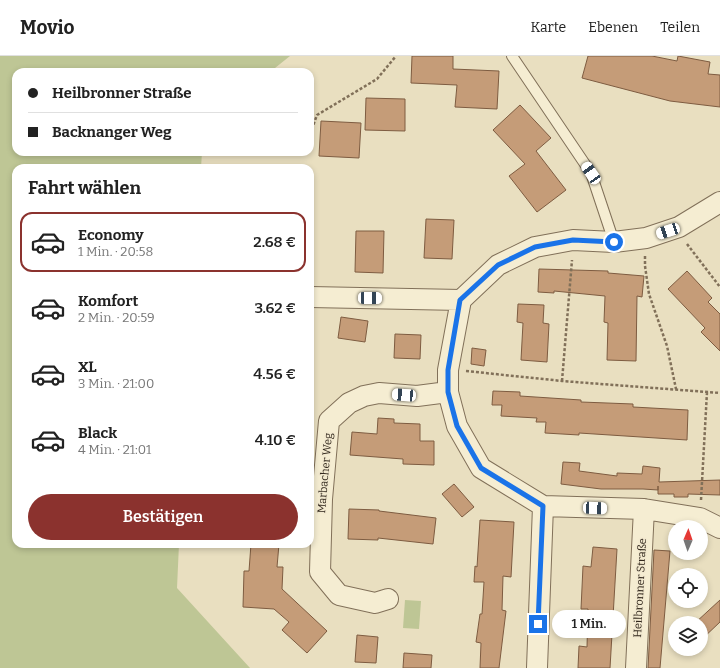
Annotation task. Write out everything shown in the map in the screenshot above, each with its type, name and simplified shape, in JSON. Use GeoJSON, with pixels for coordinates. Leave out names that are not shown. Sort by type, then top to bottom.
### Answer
{"type":"FeatureCollection","features":[{"type":"Feature","properties":{"kind":"street"},"geometry":{"type":"LineString","coordinates":[[720,202],[679,227],[646,238],[614,242],[573,240],[535,247],[498,265],[460,300],[448,370],[448,392],[457,426],[481,468],[543,506],[644,509],[700,518],[720,528]]}},
{"type":"Feature","properties":{"kind":"street"},"geometry":{"type":"LineString","coordinates":[[314,297],[460,300]]}},
{"type":"Feature","properties":{"kind":"street","name":"Marbacher Weg"},"geometry":{"type":"LineString","coordinates":[[388,599],[375,603],[339,595],[320,572],[322,499],[329,421],[350,403],[364,396],[379,393],[417,396],[448,392]]}},
{"type":"Feature","properties":{"kind":"street"},"geometry":{"type":"LineString","coordinates":[[537,668],[543,506]]}},
{"type":"Feature","properties":{"kind":"street","name":"Heilbronner Straße"},"geometry":{"type":"LineString","coordinates":[[636,668],[644,509]]}},
{"type":"Feature","properties":{"kind":"lane"},"geometry":{"type":"LineString","coordinates":[[512,56],[591,173],[614,242]]}},
{"type":"Feature","properties":{"kind":"path"},"geometry":{"type":"LineString","coordinates":[[314,123],[317,115],[377,79],[396,56]]}},
{"type":"Feature","properties":{"kind":"path"},"geometry":{"type":"LineString","coordinates":[[679,227],[690,248],[720,287]]}},
{"type":"Feature","properties":{"kind":"path"},"geometry":{"type":"LineString","coordinates":[[562,381],[573,240]]}},
{"type":"Feature","properties":{"kind":"path"},"geometry":{"type":"LineString","coordinates":[[645,266],[649,294],[667,346],[676,389]]}},
{"type":"Feature","properties":{"kind":"path"},"geometry":{"type":"LineString","coordinates":[[448,370],[562,381],[720,393]]}},
{"type":"Feature","properties":{"kind":"path"},"geometry":{"type":"LineString","coordinates":[[700,518],[707,392]]}},
{"type":"Feature","properties":{"kind":"green space"},"geometry":{"type":"Polygon","coordinates":[[[0,56],[290,56],[275,68],[12,68],[12,156],[202,156],[201,164],[12,164],[12,548],[179,548],[177,588],[250,668],[0,668],[0,56]]]}},
{"type":"Feature","properties":{"kind":"green space"},"geometry":{"type":"Polygon","coordinates":[[[405,600],[421,601],[419,629],[403,628],[405,600]]]}},
{"type":"Feature","properties":{"kind":"building"},"geometry":{"type":"Polygon","coordinates":[[[412,56],[453,56],[453,69],[499,71],[497,109],[455,107],[457,85],[411,83],[412,56]]]}},
{"type":"Feature","properties":{"kind":"building"},"geometry":{"type":"Polygon","coordinates":[[[588,56],[652,56],[677,61],[678,56],[710,62],[708,74],[720,75],[720,107],[670,101],[582,78],[588,56]]]}},
{"type":"Feature","properties":{"kind":"building"},"geometry":{"type":"Polygon","coordinates":[[[366,98],[405,99],[405,131],[365,130],[366,98]]]}},
{"type":"Feature","properties":{"kind":"building"},"geometry":{"type":"Polygon","coordinates":[[[520,105],[551,138],[536,151],[566,190],[537,212],[509,176],[525,164],[493,130],[520,105]]]}},
{"type":"Feature","properties":{"kind":"building"},"geometry":{"type":"Polygon","coordinates":[[[321,121],[361,123],[359,158],[319,156],[321,121]]]}},
{"type":"Feature","properties":{"kind":"building"},"geometry":{"type":"Polygon","coordinates":[[[426,219],[454,220],[452,259],[424,258],[426,219]]]}},
{"type":"Feature","properties":{"kind":"building"},"geometry":{"type":"Polygon","coordinates":[[[356,231],[384,231],[383,273],[355,272],[356,231]]]}},
{"type":"Feature","properties":{"kind":"building"},"geometry":{"type":"Polygon","coordinates":[[[539,269],[608,271],[608,273],[644,276],[642,297],[637,296],[636,361],[607,360],[608,323],[604,322],[605,296],[554,291],[554,293],[538,292],[539,269]]]}},
{"type":"Feature","properties":{"kind":"building"},"geometry":{"type":"Polygon","coordinates":[[[687,271],[712,298],[708,302],[720,314],[720,351],[701,332],[705,328],[668,289],[687,271]]]}},
{"type":"Feature","properties":{"kind":"building"},"geometry":{"type":"Polygon","coordinates":[[[518,304],[544,305],[543,323],[549,324],[547,362],[521,360],[523,323],[517,322],[518,304]]]}},
{"type":"Feature","properties":{"kind":"building"},"geometry":{"type":"Polygon","coordinates":[[[341,317],[368,321],[365,342],[338,338],[341,317]]]}},
{"type":"Feature","properties":{"kind":"building"},"geometry":{"type":"Polygon","coordinates":[[[395,334],[421,335],[420,359],[394,358],[395,334]]]}},
{"type":"Feature","properties":{"kind":"building"},"geometry":{"type":"Polygon","coordinates":[[[472,348],[486,350],[484,366],[471,364],[472,348]]]}},
{"type":"Feature","properties":{"kind":"building"},"geometry":{"type":"Polygon","coordinates":[[[493,391],[520,392],[520,396],[581,400],[581,402],[633,404],[633,407],[688,410],[687,440],[579,433],[579,435],[545,433],[546,422],[536,422],[537,418],[501,416],[502,405],[492,405],[493,391]]]}},
{"type":"Feature","properties":{"kind":"building"},"geometry":{"type":"Polygon","coordinates":[[[378,418],[394,419],[394,423],[420,424],[420,441],[434,441],[434,465],[403,464],[403,459],[350,455],[352,432],[377,434],[378,418]]]}},
{"type":"Feature","properties":{"kind":"building"},"geometry":{"type":"Polygon","coordinates":[[[563,462],[580,463],[579,471],[617,476],[617,473],[642,474],[643,466],[660,468],[659,482],[720,480],[720,495],[688,494],[688,497],[674,497],[674,494],[658,494],[658,490],[601,489],[561,484],[563,462]]]}},
{"type":"Feature","properties":{"kind":"building"},"geometry":{"type":"Polygon","coordinates":[[[454,484],[474,507],[462,517],[442,494],[454,484]]]}},
{"type":"Feature","properties":{"kind":"building"},"geometry":{"type":"Polygon","coordinates":[[[349,509],[379,510],[436,518],[433,544],[378,538],[378,540],[348,539],[349,509]]]}},
{"type":"Feature","properties":{"kind":"building"},"geometry":{"type":"Polygon","coordinates":[[[480,520],[514,522],[511,577],[503,576],[502,610],[506,611],[499,668],[480,668],[481,643],[476,642],[480,614],[482,614],[484,582],[474,582],[475,566],[477,567],[480,520]]]}},
{"type":"Feature","properties":{"kind":"building"},"geometry":{"type":"Polygon","coordinates":[[[593,547],[617,549],[610,668],[578,668],[579,646],[587,647],[588,609],[581,609],[583,566],[591,567],[593,547]]]}},
{"type":"Feature","properties":{"kind":"building"},"geometry":{"type":"Polygon","coordinates":[[[251,548],[279,548],[277,567],[283,567],[282,589],[327,631],[307,653],[282,630],[289,622],[274,609],[243,607],[244,571],[249,571],[251,548]]]}},
{"type":"Feature","properties":{"kind":"building"},"geometry":{"type":"Polygon","coordinates":[[[654,550],[668,551],[668,560],[669,560],[660,668],[648,668],[654,550]]]}},
{"type":"Feature","properties":{"kind":"building"},"geometry":{"type":"Polygon","coordinates":[[[720,600],[720,622],[708,633],[708,616],[703,616],[720,600]]]}},
{"type":"Feature","properties":{"kind":"building"},"geometry":{"type":"Polygon","coordinates":[[[357,635],[378,637],[376,663],[355,662],[357,635]]]}},
{"type":"Feature","properties":{"kind":"building"},"geometry":{"type":"Polygon","coordinates":[[[404,653],[432,655],[431,668],[403,668],[404,653]]]}},
{"type":"Feature","properties":{"kind":"route"},"geometry":{"type":"LineString","coordinates":[[538,624],[543,506],[481,468],[457,426],[448,392],[448,370],[460,300],[498,265],[535,247],[573,240],[614,242]]}}]}
